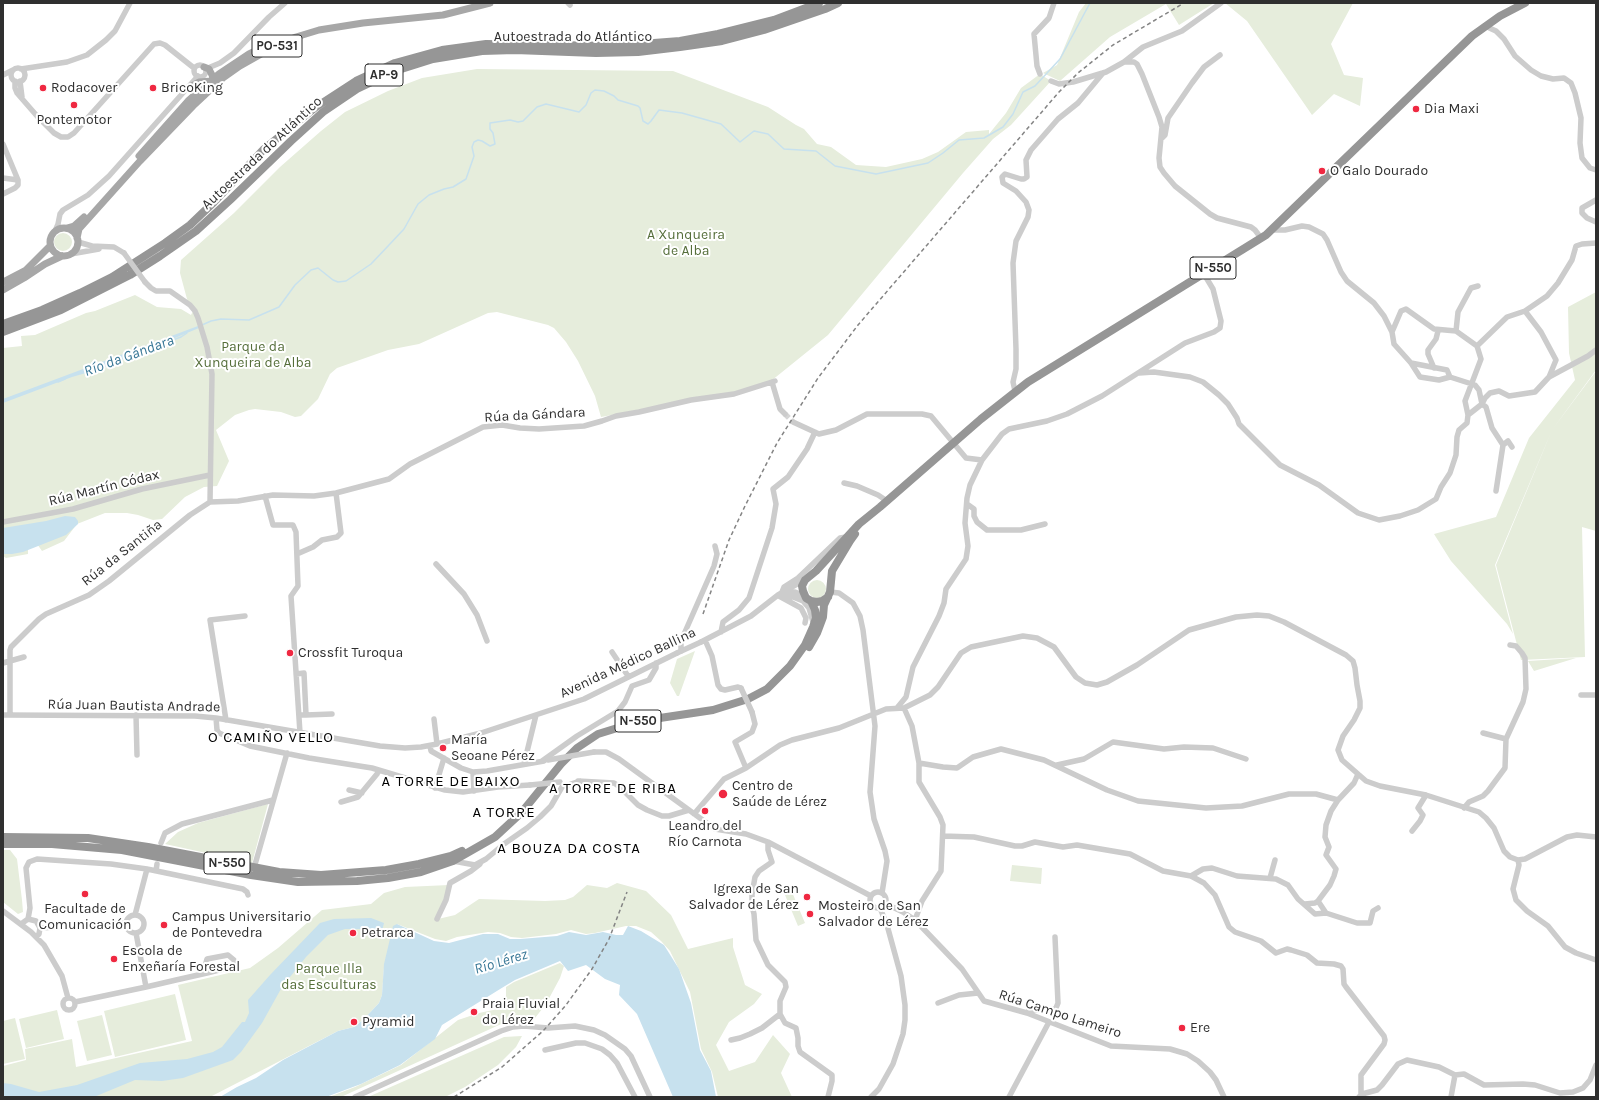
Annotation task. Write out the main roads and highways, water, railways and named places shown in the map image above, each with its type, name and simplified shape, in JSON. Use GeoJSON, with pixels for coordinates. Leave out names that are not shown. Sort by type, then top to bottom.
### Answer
{"type":"FeatureCollection","features":[{"type":"Feature","properties":{"kind":"highway","name":"Autoestrada do Atlántico"},"geometry":{"type":"LineString","coordinates":[[3,324],[42,310],[80,293],[112,277],[160,247],[190,225],[264,149],[316,107],[356,81],[395,63],[442,50],[486,44],[615,46],[680,41],[718,34],[768,21],[819,3]]}},
{"type":"Feature","properties":{"kind":"highway","name":"Autoestrada do Atlántico"},"geometry":{"type":"LineString","coordinates":[[3,332],[75,304],[130,275],[160,256],[196,231],[291,140],[323,112],[357,89],[395,71],[433,59],[482,51],[515,50],[596,53],[638,52],[680,48],[722,41],[764,30],[818,12],[838,3]]}},
{"type":"Feature","properties":{"kind":"highway","name":"N-550"},"geometry":{"type":"LineString","coordinates":[[767,689],[790,666],[805,645],[813,627],[816,618],[815,610],[807,598],[802,586],[807,577],[816,571],[858,524],[1015,392],[1050,368],[1261,238],[1472,36],[1485,26],[1526,3]]}},
{"type":"Feature","properties":{"kind":"highway","name":"N-550"},"geometry":{"type":"LineString","coordinates":[[3,844],[52,844],[122,850],[251,875],[298,882],[357,881],[388,878],[421,872],[453,861],[494,837],[522,812],[532,798],[577,748],[598,734],[640,721],[720,708],[748,699],[767,689],[792,669],[803,657],[817,633],[823,617],[824,605],[829,594],[832,571],[850,541],[880,507]]}},
{"type":"Feature","properties":{"kind":"highway"},"geometry":{"type":"LineString","coordinates":[[807,577],[821,574],[826,577],[830,583]]}},
{"type":"Feature","properties":{"kind":"highway"},"geometry":{"type":"LineString","coordinates":[[807,598],[822,601],[829,594]]}},
{"type":"Feature","properties":{"kind":"highway","name":"N-550"},"geometry":{"type":"LineString","coordinates":[[3,837],[88,838],[279,872],[322,875],[386,870],[451,856],[476,844],[497,829],[532,798]]}},
{"type":"Feature","properties":{"kind":"main road","name":"PO-531"},"geometry":{"type":"LineString","coordinates":[[50,246],[50,238],[55,231],[74,226],[80,222],[184,106],[211,82],[238,62],[276,41],[316,28],[343,22],[448,10],[478,3]]}},
{"type":"Feature","properties":{"kind":"main road","name":"PO-531"},"geometry":{"type":"LineString","coordinates":[[62,256],[72,254],[77,246],[79,229],[193,106],[223,78],[257,57],[279,44],[319,30],[363,23],[443,14],[490,3]]}},
{"type":"Feature","properties":{"kind":"main road"},"geometry":{"type":"LineString","coordinates":[[115,189],[126,174],[211,82],[213,78],[207,68],[219,68],[257,57]]}},
{"type":"Feature","properties":{"kind":"main road"},"geometry":{"type":"LineString","coordinates":[[188,88],[199,82],[211,82]]}},
{"type":"Feature","properties":{"kind":"main road"},"geometry":{"type":"LineString","coordinates":[[66,228],[73,232],[77,240]]}},
{"type":"Feature","properties":{"kind":"main road"},"geometry":{"type":"LineString","coordinates":[[3,282],[26,270],[50,246],[55,253],[62,256]]}},
{"type":"Feature","properties":{"kind":"main road"},"geometry":{"type":"LineString","coordinates":[[3,290],[45,264],[62,256]]}},
{"type":"Feature","properties":{"kind":"water"},"geometry":{"type":"Polygon","coordinates":[[[198,326],[199,328],[100,369],[72,377],[3,403],[3,399],[198,326]]]}},
{"type":"Feature","properties":{"kind":"water"},"geometry":{"type":"Polygon","coordinates":[[[65,516],[75,517],[78,521],[78,524],[66,535],[23,552],[3,554],[3,528],[46,521],[65,516]]]}},
{"type":"Feature","properties":{"kind":"water"},"geometry":{"type":"Polygon","coordinates":[[[371,918],[384,923],[381,935],[368,929],[345,929],[328,935],[306,957],[282,987],[262,1023],[241,1052],[233,1060],[183,1078],[162,1081],[135,1080],[94,1097],[3,1097],[3,1083],[39,1092],[77,1085],[140,1063],[187,1059],[213,1052],[222,1047],[242,1022],[245,1022],[249,1013],[248,1000],[320,923],[334,919],[371,918]]]}},
{"type":"Feature","properties":{"kind":"water","name":"Río Lérez"},"geometry":{"type":"Polygon","coordinates":[[[397,924],[434,941],[449,943],[483,934],[498,934],[510,939],[520,939],[557,936],[569,932],[586,935],[603,932],[623,935],[628,926],[641,931],[664,945],[679,969],[691,1003],[700,1050],[711,1071],[716,1097],[673,1097],[637,1014],[619,995],[620,985],[605,979],[586,965],[568,971],[560,961],[515,980],[505,986],[442,1025],[435,1039],[400,1065],[361,1084],[326,1097],[220,1097],[256,1078],[283,1060],[338,1031],[354,1027],[363,1020],[379,1003],[382,995],[384,964],[393,926],[397,924]]]}},
{"type":"Feature","properties":{"kind":"waterway","name":"Río da Gándara"},"geometry":{"type":"LineString","coordinates":[[202,325],[221,319],[249,320],[279,307],[295,285],[311,270],[318,268],[333,280],[338,282],[346,281],[371,264],[404,229],[418,204],[429,195],[453,187],[466,179],[474,156],[472,147],[474,142],[478,140],[490,146],[495,144],[493,133],[490,129],[490,123],[510,120],[518,122],[523,121],[537,107],[546,104],[579,112],[586,105],[591,93],[595,90],[604,91],[614,96],[618,100],[638,106],[640,108],[643,121],[648,124],[659,110],[682,113],[721,124],[740,142],[754,131],[768,134],[784,149],[816,151],[835,166],[876,174],[928,163],[959,140],[984,138],[1003,127],[1013,114],[1023,92],[1035,86],[1060,59],[1090,3]]}},
{"type":"Feature","properties":{"kind":"waterway","name":"Río da Gándara"},"geometry":{"type":"LineString","coordinates":[[148,349],[181,337],[187,333]]}},
{"type":"Feature","properties":{"kind":"waterway","name":"Río da Gándara"},"geometry":{"type":"LineString","coordinates":[[58,382],[65,379]]}},
{"type":"Feature","properties":{"kind":"waterway"},"geometry":{"type":"LineString","coordinates":[[377,930],[391,935],[395,940]]}},
{"type":"Feature","properties":{"kind":"tunnel"},"geometry":{"type":"LineString","coordinates":[[785,414],[793,422]]}},
{"type":"Feature","properties":{"kind":"railway"},"geometry":{"type":"LineString","coordinates":[[703,614],[729,540],[777,443],[818,378],[858,325],[1059,92],[1078,73],[1113,45],[1184,3]]}},
{"type":"Feature","properties":{"kind":"railway"},"geometry":{"type":"LineString","coordinates":[[454,1097],[502,1067],[543,1031],[566,1005],[592,969],[609,939],[627,892]]}},
{"type":"Feature","properties":{"kind":"place","name":"Rodacover"},"geometry":{"type":"Point","coordinates":[43,88]}},
{"type":"Feature","properties":{"kind":"place","name":"BricoKing"},"geometry":{"type":"Point","coordinates":[153,88]}},
{"type":"Feature","properties":{"kind":"place","name":"Pontemotor"},"geometry":{"type":"Point","coordinates":[74,105]}},
{"type":"Feature","properties":{"kind":"place","name":"Dia Maxi"},"geometry":{"type":"Point","coordinates":[1416,109]}},
{"type":"Feature","properties":{"kind":"place","name":"O Galo Dourado"},"geometry":{"type":"Point","coordinates":[1322,171]}},
{"type":"Feature","properties":{"kind":"place","name":"Crossfit Turoqua"},"geometry":{"type":"Point","coordinates":[290,653]}},
{"type":"Feature","properties":{"kind":"place","name":"María Seoane Pérez"},"geometry":{"type":"Point","coordinates":[443,748]}},
{"type":"Feature","properties":{"kind":"place","name":"Centro de Saúde de Lérez"},"geometry":{"type":"Point","coordinates":[723,794]}},
{"type":"Feature","properties":{"kind":"place","name":"Leandro del Río Carnota"},"geometry":{"type":"Point","coordinates":[705,811]}},
{"type":"Feature","properties":{"kind":"place","name":"Facultade de Comunicación"},"geometry":{"type":"Point","coordinates":[85,894]}},
{"type":"Feature","properties":{"kind":"place","name":"Igrexa de San Salvador de Lérez"},"geometry":{"type":"Point","coordinates":[807,897]}},
{"type":"Feature","properties":{"kind":"place","name":"Mosteiro de San Salvador de Lérez"},"geometry":{"type":"Point","coordinates":[810,914]}},
{"type":"Feature","properties":{"kind":"place","name":"Campus Universitario de Pontevedra"},"geometry":{"type":"Point","coordinates":[164,925]}},
{"type":"Feature","properties":{"kind":"place","name":"Petrarca"},"geometry":{"type":"Point","coordinates":[353,933]}},
{"type":"Feature","properties":{"kind":"place","name":"Escola de Enxeñaría Forestal"},"geometry":{"type":"Point","coordinates":[114,959]}},
{"type":"Feature","properties":{"kind":"place","name":"Praia Fluvial do Lérez"},"geometry":{"type":"Point","coordinates":[474,1012]}},
{"type":"Feature","properties":{"kind":"place","name":"Pyramid"},"geometry":{"type":"Point","coordinates":[354,1022]}},
{"type":"Feature","properties":{"kind":"place","name":"Ere"},"geometry":{"type":"Point","coordinates":[1182,1028]}},
{"type":"Feature","properties":{"kind":"district","name":"O CAMIÑO VELLO"},"geometry":{"type":"Point","coordinates":[271,738]}},
{"type":"Feature","properties":{"kind":"district","name":"A TORRE DE BAIXO"},"geometry":{"type":"Point","coordinates":[451,782]}},
{"type":"Feature","properties":{"kind":"district","name":"A TORRE DE RIBA"},"geometry":{"type":"Point","coordinates":[613,789]}},
{"type":"Feature","properties":{"kind":"district","name":"A TORRE"},"geometry":{"type":"Point","coordinates":[504,813]}},
{"type":"Feature","properties":{"kind":"district","name":"A BOUZA DA COSTA"},"geometry":{"type":"Point","coordinates":[569,849]}},
{"type":"Feature","properties":{"kind":"park label","name":"A Xunqueira de Alba"},"geometry":{"type":"Point","coordinates":[686,244]}},
{"type":"Feature","properties":{"kind":"park label","name":"Parque da Xunqueira de Alba"},"geometry":{"type":"Point","coordinates":[253,356]}},
{"type":"Feature","properties":{"kind":"park label","name":"Parque Illa das Esculturas"},"geometry":{"type":"Point","coordinates":[329,978]}}]}
